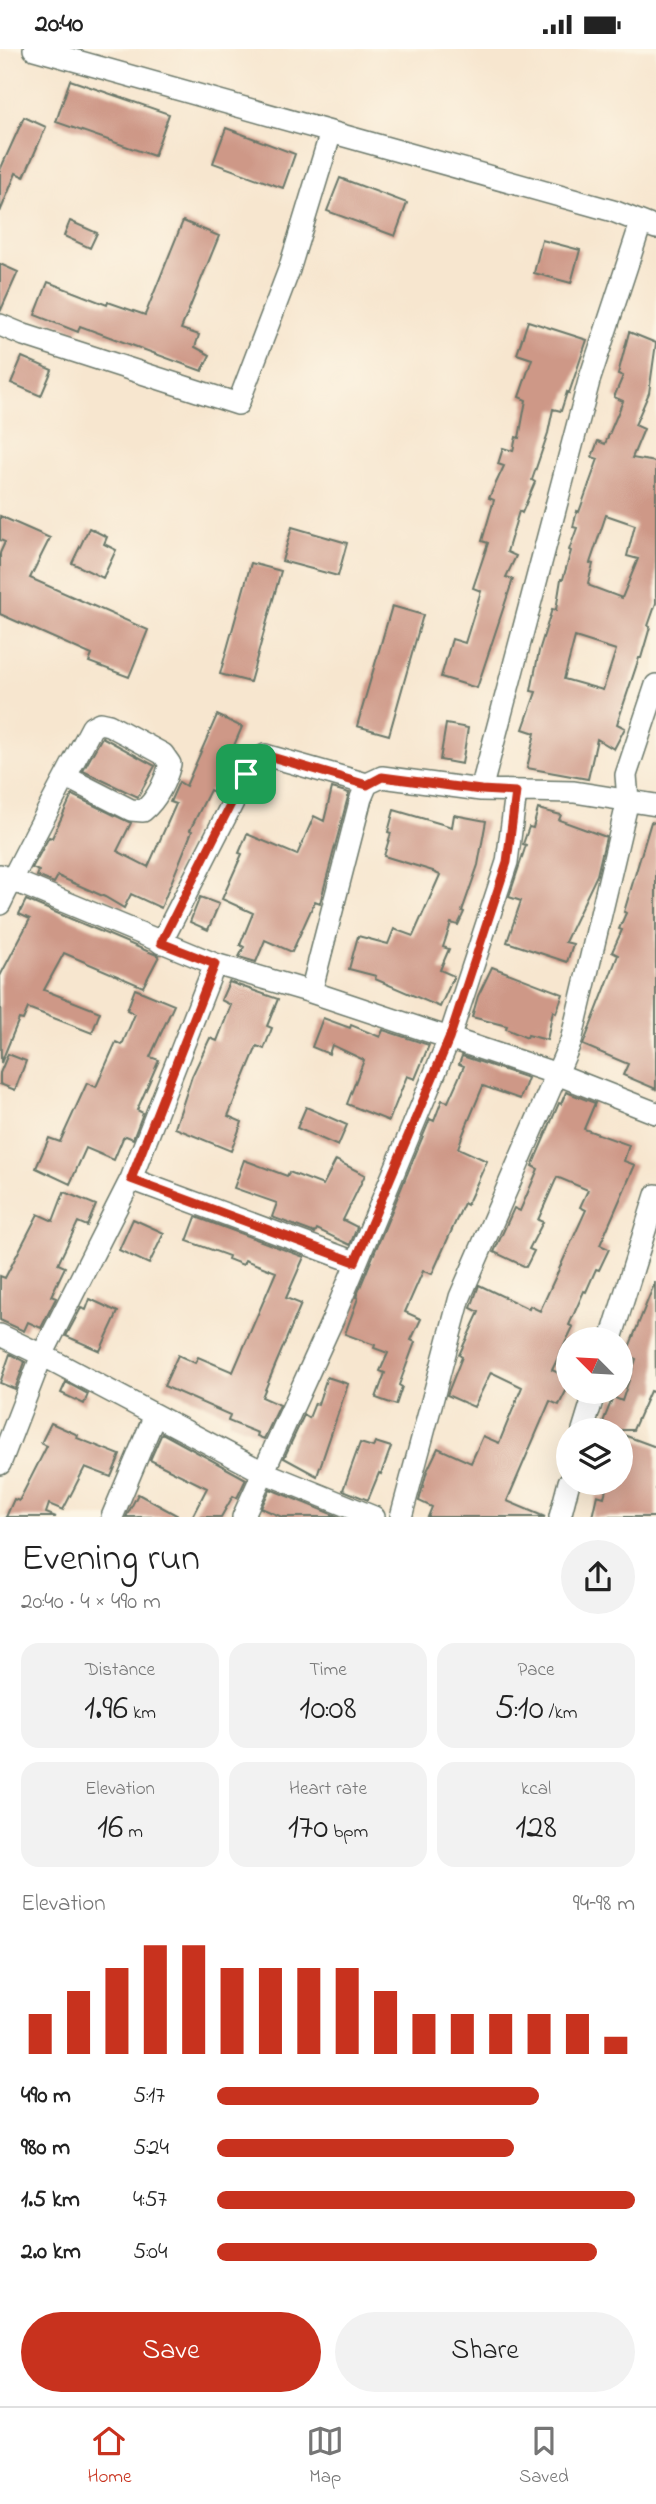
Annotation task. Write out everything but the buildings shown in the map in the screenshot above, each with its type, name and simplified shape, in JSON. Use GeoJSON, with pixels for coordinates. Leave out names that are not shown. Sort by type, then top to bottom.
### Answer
{"type":"FeatureCollection","features":[{"type":"Feature","properties":{"kind":"street"},"geometry":{"type":"LineString","coordinates":[[34,49],[612,211],[648,226],[585,394],[481,790]]}},
{"type":"Feature","properties":{"kind":"street"},"geometry":{"type":"LineString","coordinates":[[0,325],[238,404],[289,270],[331,132]]}},
{"type":"Feature","properties":{"kind":"street"},"geometry":{"type":"LineString","coordinates":[[401,1517],[460,1297],[571,1041],[628,800],[626,775],[656,685]]}},
{"type":"Feature","properties":{"kind":"street"},"geometry":{"type":"LineString","coordinates":[[0,904],[6,877],[66,777],[92,727],[100,723],[109,725],[163,754],[170,764],[167,776],[150,806],[143,811],[131,810],[66,777]]}},
{"type":"Feature","properties":{"kind":"street"},"geometry":{"type":"LineString","coordinates":[[161,943],[254,761],[265,755],[367,785]]}},
{"type":"Feature","properties":{"kind":"street"},"geometry":{"type":"LineString","coordinates":[[311,992],[361,798],[367,785],[382,777],[481,790],[574,792],[656,805]]}},
{"type":"Feature","properties":{"kind":"street"},"geometry":{"type":"LineString","coordinates":[[243,1517],[333,1319],[449,1039],[507,862],[516,792]]}},
{"type":"Feature","properties":{"kind":"street"},"geometry":{"type":"LineString","coordinates":[[6,877],[215,964],[311,992],[557,1074],[656,1113]]}},
{"type":"Feature","properties":{"kind":"street"},"geometry":{"type":"LineString","coordinates":[[0,1464],[42,1355],[131,1179],[215,964]]}},
{"type":"Feature","properties":{"kind":"street"},"geometry":{"type":"LineString","coordinates":[[131,1179],[355,1262]]}},
{"type":"Feature","properties":{"kind":"street"},"geometry":{"type":"LineString","coordinates":[[615,1327],[656,1195]]}},
{"type":"Feature","properties":{"kind":"street"},"geometry":{"type":"LineString","coordinates":[[0,1335],[263,1472],[374,1517]]}},
{"type":"Feature","properties":{"kind":"street"},"geometry":{"type":"LineString","coordinates":[[112,1517],[155,1415]]}},
{"type":"Feature","properties":{"kind":"street"},"geometry":{"type":"LineString","coordinates":[[560,1517],[566,1495]]}},
{"type":"Feature","properties":{"kind":"route"},"geometry":{"type":"LineString","coordinates":[[265,755],[367,785],[382,777],[516,792],[507,862],[449,1039],[355,1262],[131,1179],[215,964],[161,943],[246,774],[254,761],[265,755]]}}]}
